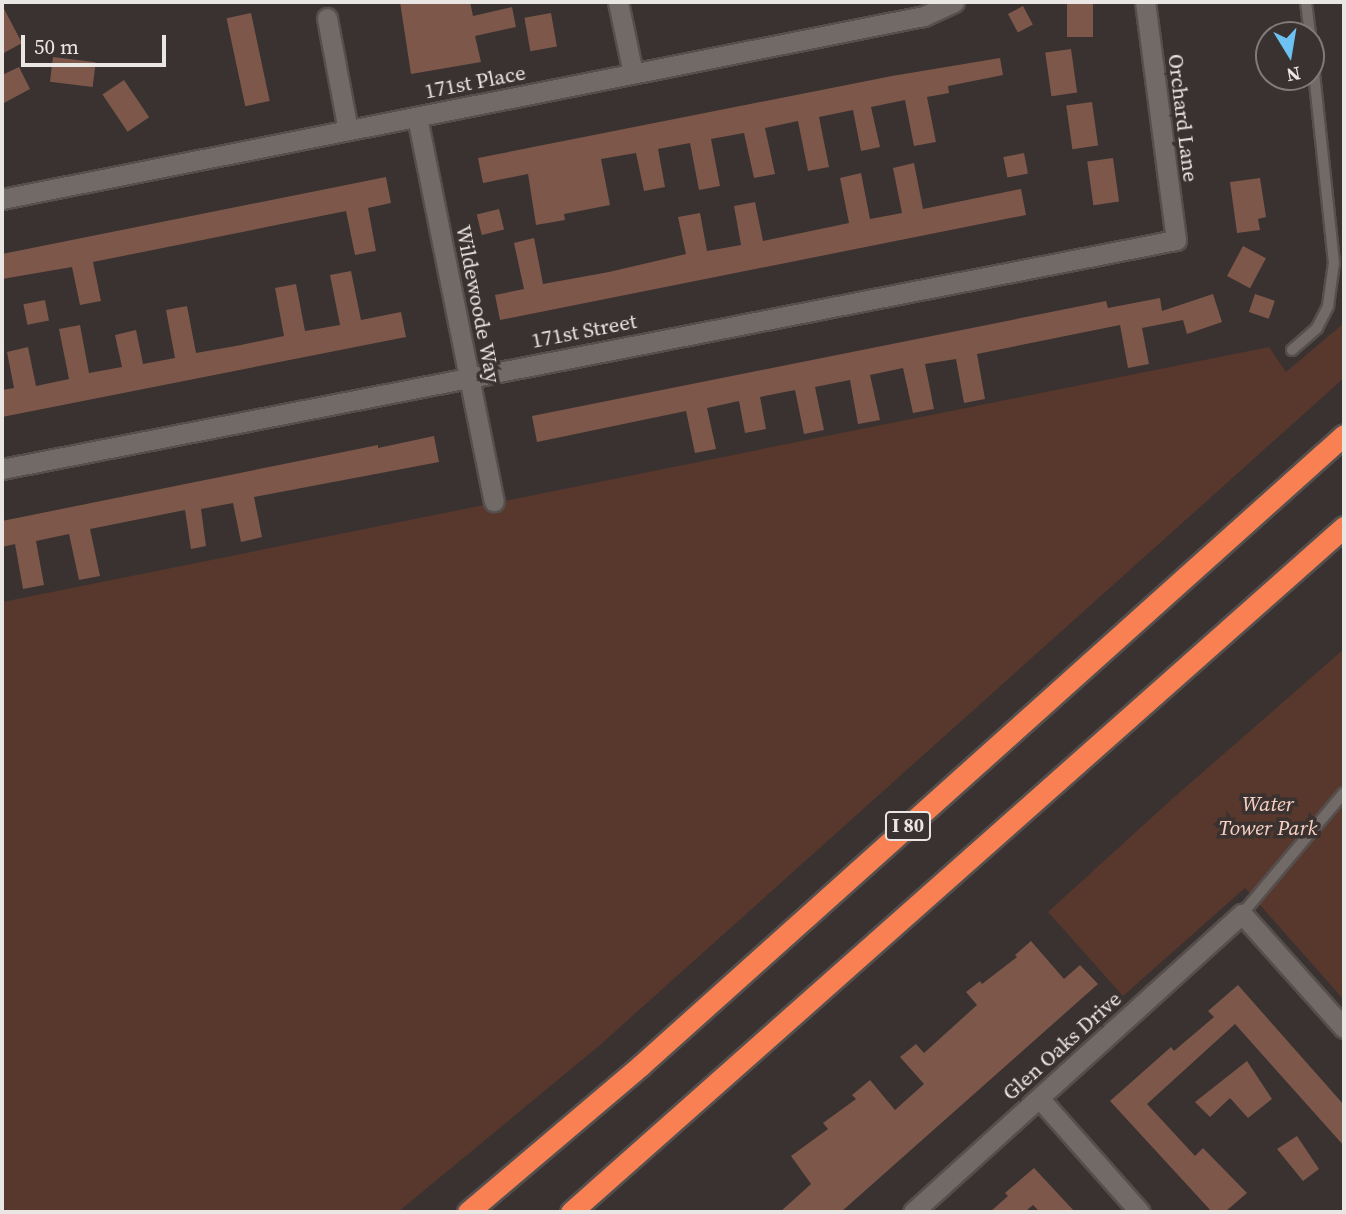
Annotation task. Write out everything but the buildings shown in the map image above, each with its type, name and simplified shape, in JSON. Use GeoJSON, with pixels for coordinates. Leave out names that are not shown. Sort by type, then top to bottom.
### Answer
{"type":"FeatureCollection","features":[{"type":"Feature","properties":{"kind":"highway","name":"I 80"},"geometry":{"type":"LineString","coordinates":[[468,1212],[640,1066],[1344,435]]}},
{"type":"Feature","properties":{"kind":"highway"},"geometry":{"type":"LineString","coordinates":[[571,1212],[1344,527]]}},
{"type":"Feature","properties":{"kind":"street"},"geometry":{"type":"LineString","coordinates":[[618,2],[633,73]]}},
{"type":"Feature","properties":{"kind":"street","name":"171st Place"},"geometry":{"type":"LineString","coordinates":[[2,199],[633,73],[954,2]]}},
{"type":"Feature","properties":{"kind":"street","name":"Orchard Lane"},"geometry":{"type":"LineString","coordinates":[[1145,2],[1176,240]]}},
{"type":"Feature","properties":{"kind":"street"},"geometry":{"type":"LineString","coordinates":[[327,18],[348,130]]}},
{"type":"Feature","properties":{"kind":"street","name":"Wildewoode Way"},"geometry":{"type":"LineString","coordinates":[[417,117],[494,501]]}},
{"type":"Feature","properties":{"kind":"street","name":"171st Street"},"geometry":{"type":"LineString","coordinates":[[2,469],[1176,240]]}},
{"type":"Feature","properties":{"kind":"street"},"geometry":{"type":"LineString","coordinates":[[1242,914],[1344,1028]]}},
{"type":"Feature","properties":{"kind":"street","name":"Glen Oaks Drive"},"geometry":{"type":"LineString","coordinates":[[913,1212],[1242,914]]}},
{"type":"Feature","properties":{"kind":"street"},"geometry":{"type":"LineString","coordinates":[[1039,1098],[1140,1212]]}},
{"type":"Feature","properties":{"kind":"lane"},"geometry":{"type":"LineString","coordinates":[[1306,2],[1308,21]]}},
{"type":"Feature","properties":{"kind":"lane"},"geometry":{"type":"LineString","coordinates":[[1292,349],[1317,327],[1328,306],[1334,263],[1316,91]]}},
{"type":"Feature","properties":{"kind":"lane"},"geometry":{"type":"LineString","coordinates":[[1242,914],[1344,793]]}},
{"type":"Feature","properties":{"kind":"green space"},"geometry":{"type":"Polygon","coordinates":[[[1344,323],[1344,378],[600,1045],[398,1212],[2,1212],[2,602],[1269,347],[1286,372],[1344,323]]]}},
{"type":"Feature","properties":{"kind":"green space","name":"Water Tower Park"},"geometry":{"type":"Polygon","coordinates":[[[1344,649],[1344,1000],[1245,888],[1123,996],[1048,912],[1172,799],[1344,649]]]}}]}
